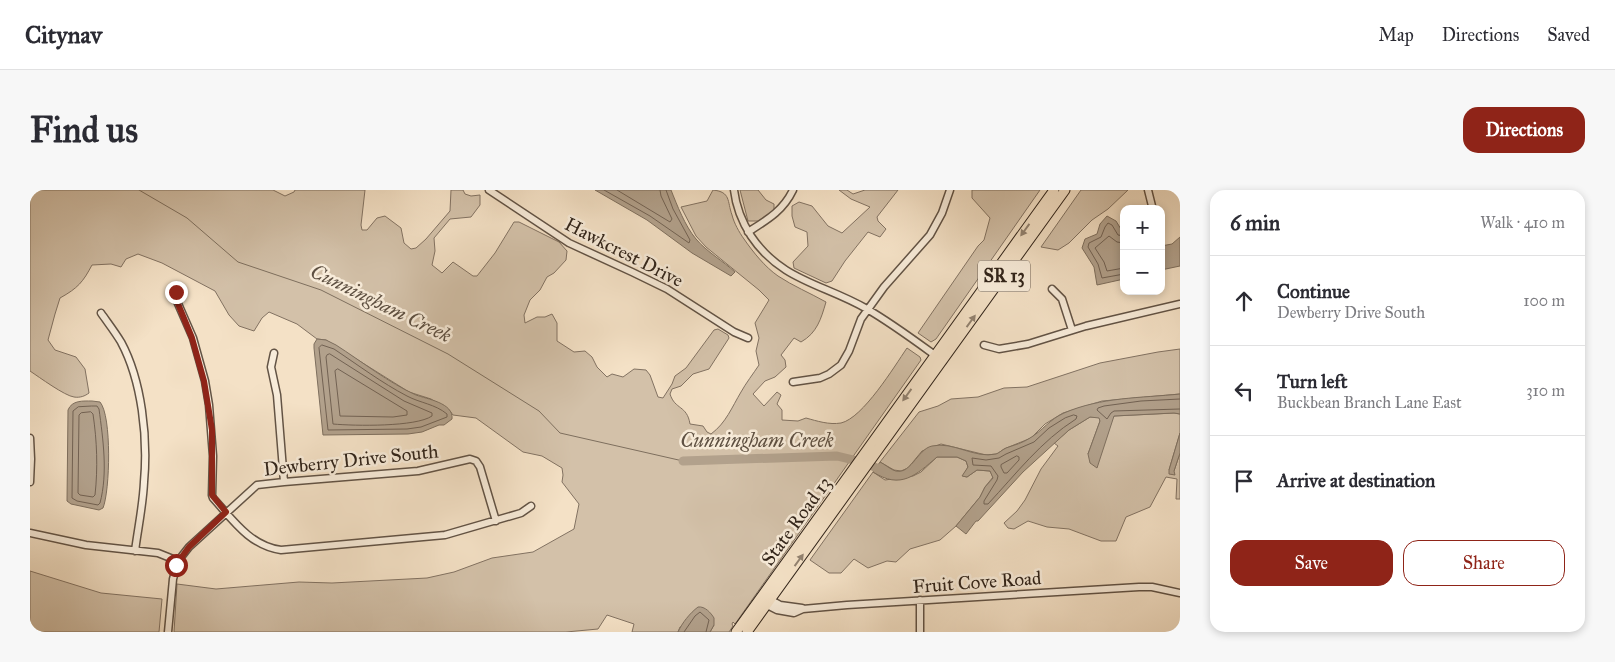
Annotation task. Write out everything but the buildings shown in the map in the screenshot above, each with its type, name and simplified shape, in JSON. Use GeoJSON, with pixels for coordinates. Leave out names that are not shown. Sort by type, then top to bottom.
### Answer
{"type":"FeatureCollection","features":[{"type":"Feature","properties":{"kind":"main road","name":"SR 13"},"geometry":{"type":"LineString","coordinates":[[939,358],[1054,190]]}},
{"type":"Feature","properties":{"kind":"main road","name":"SR 13"},"geometry":{"type":"LineString","coordinates":[[939,358],[1065,190]]}},
{"type":"Feature","properties":{"kind":"main road","name":"State Road 13"},"geometry":{"type":"LineString","coordinates":[[747,632],[764,600],[852,470],[872,450],[939,358]]}},
{"type":"Feature","properties":{"kind":"main road","name":"State Road 13"},"geometry":{"type":"LineString","coordinates":[[736,632],[764,600],[858,478],[872,450]]}},
{"type":"Feature","properties":{"kind":"street","name":"Hawkcrest Drive"},"geometry":{"type":"LineString","coordinates":[[490,190],[569,243],[663,288],[692,304],[734,332],[748,338]]}},
{"type":"Feature","properties":{"kind":"street"},"geometry":{"type":"LineString","coordinates":[[734,190],[739,213],[748,232],[767,256],[785,270],[868,310],[939,358]]}},
{"type":"Feature","properties":{"kind":"street"},"geometry":{"type":"LineString","coordinates":[[748,232],[778,212],[793,190]]}},
{"type":"Feature","properties":{"kind":"street"},"geometry":{"type":"LineString","coordinates":[[793,382],[820,378],[829,374],[840,365],[849,351],[857,328],[868,310],[884,287],[930,235],[942,213],[950,190]]}},
{"type":"Feature","properties":{"kind":"street"},"geometry":{"type":"LineString","coordinates":[[1148,190],[1152,205]]}},
{"type":"Feature","properties":{"kind":"street"},"geometry":{"type":"LineString","coordinates":[[177,286],[176,299],[194,344],[209,405],[213,456],[212,495],[252,539],[264,546],[281,550],[430,537],[445,535],[496,521],[521,513],[531,506]]}},
{"type":"Feature","properties":{"kind":"street"},"geometry":{"type":"LineString","coordinates":[[1052,289],[1062,299],[1072,330]]}},
{"type":"Feature","properties":{"kind":"street"},"geometry":{"type":"LineString","coordinates":[[984,345],[1000,349],[1180,304]]}},
{"type":"Feature","properties":{"kind":"street"},"geometry":{"type":"LineString","coordinates":[[101,313],[116,334],[126,353],[142,415],[145,444],[144,481],[135,551]]}},
{"type":"Feature","properties":{"kind":"street"},"geometry":{"type":"LineString","coordinates":[[274,353],[271,367],[277,395],[284,482]]}},
{"type":"Feature","properties":{"kind":"street"},"geometry":{"type":"LineString","coordinates":[[30,438],[30,482]]}},
{"type":"Feature","properties":{"kind":"street","name":"Dewberry Drive South"},"geometry":{"type":"LineString","coordinates":[[168,632],[173,579],[178,561],[189,547],[257,485],[418,471],[470,459],[476,461],[480,467],[496,521]]}},
{"type":"Feature","properties":{"kind":"street"},"geometry":{"type":"LineString","coordinates":[[30,533],[86,545],[158,553],[178,561]]}},
{"type":"Feature","properties":{"kind":"street","name":"Fruit Cove Road"},"geometry":{"type":"LineString","coordinates":[[764,600],[803,609],[1120,588],[1152,588],[1180,593]]}},
{"type":"Feature","properties":{"kind":"street"},"geometry":{"type":"LineString","coordinates":[[920,600],[920,632]]}},
{"type":"Feature","properties":{"kind":"shaded area"},"geometry":{"type":"Polygon","coordinates":[[[30,190],[273,190],[285,196],[295,190],[365,190],[362,230],[367,230],[377,218],[385,216],[401,228],[404,243],[411,249],[416,248],[426,239],[450,211],[451,190],[463,190],[465,194],[471,196],[480,195],[480,205],[471,217],[450,219],[434,238],[435,251],[432,265],[442,273],[453,262],[473,276],[477,276],[495,253],[514,222],[519,222],[559,242],[567,251],[566,260],[554,273],[547,277],[540,290],[530,300],[524,315],[525,323],[537,317],[545,317],[552,314],[557,323],[557,341],[574,352],[585,351],[607,377],[612,374],[623,377],[634,369],[646,370],[650,375],[658,397],[663,398],[675,376],[686,368],[714,330],[718,329],[728,335],[729,338],[709,369],[693,374],[681,386],[672,389],[670,394],[675,403],[684,410],[690,424],[703,426],[711,434],[725,420],[759,365],[756,351],[759,338],[755,323],[769,300],[706,247],[696,236],[681,207],[707,201],[713,190],[719,191],[726,195],[735,224],[740,233],[764,264],[784,280],[826,302],[815,330],[801,342],[794,338],[781,355],[785,360],[786,367],[775,377],[765,381],[753,394],[764,406],[777,392],[781,395],[777,404],[782,410],[782,420],[798,421],[806,418],[828,423],[841,423],[859,412],[868,402],[907,348],[920,357],[921,360],[735,624],[733,622],[729,632],[710,632],[714,625],[680,627],[678,632],[632,632],[634,624],[607,615],[598,629],[566,632],[174,632],[177,584],[216,589],[299,582],[332,583],[427,578],[454,572],[492,558],[533,552],[574,529],[579,504],[562,482],[562,468],[542,456],[523,452],[476,418],[453,415],[431,399],[409,392],[326,340],[317,339],[297,324],[269,312],[262,318],[254,331],[239,326],[229,315],[215,291],[162,263],[138,254],[126,259],[121,267],[111,264],[92,265],[79,284],[60,298],[48,340],[55,350],[76,357],[85,369],[89,393],[76,397],[58,390],[30,371],[30,190]]]}},
{"type":"Feature","properties":{"kind":"shaded area"},"geometry":{"type":"Polygon","coordinates":[[[740,190],[758,190],[766,200],[774,204],[774,211],[758,221],[748,221],[740,190]]]}},
{"type":"Feature","properties":{"kind":"shaded area"},"geometry":{"type":"Polygon","coordinates":[[[839,190],[847,190],[853,194],[865,190],[898,190],[877,217],[878,221],[886,229],[880,237],[868,232],[832,281],[826,283],[794,268],[793,262],[808,246],[807,232],[795,227],[792,206],[799,202],[812,206],[828,226],[842,233],[870,207],[851,199],[839,190]]]}},
{"type":"Feature","properties":{"kind":"shaded area"},"geometry":{"type":"Polygon","coordinates":[[[972,190],[1040,190],[936,339],[931,342],[918,333],[984,240],[990,218],[972,198],[972,190]]]}},
{"type":"Feature","properties":{"kind":"shaded area"},"geometry":{"type":"Polygon","coordinates":[[[1081,190],[1128,190],[1108,209],[1092,220],[1069,243],[1058,250],[1041,247],[1081,190]]]}},
{"type":"Feature","properties":{"kind":"shaded area"},"geometry":{"type":"Polygon","coordinates":[[[1180,349],[1180,394],[1102,401],[1063,413],[1045,424],[1031,438],[1004,449],[997,454],[986,455],[941,444],[922,451],[908,468],[901,471],[894,470],[880,462],[919,412],[938,406],[951,399],[978,397],[1004,388],[1027,387],[1100,363],[1180,349]]]}},
{"type":"Feature","properties":{"kind":"shaded area"},"geometry":{"type":"Polygon","coordinates":[[[1180,414],[1180,433],[1169,470],[1174,471],[1180,453],[1180,499],[1176,499],[1177,479],[1166,477],[1150,507],[1126,517],[1116,541],[1101,541],[1069,529],[1047,527],[1028,521],[1014,529],[1008,528],[1004,523],[1017,511],[1025,500],[1041,469],[1058,446],[1054,443],[1069,430],[1090,417],[1099,417],[1100,421],[1088,454],[1114,416],[1180,414]]]}},
{"type":"Feature","properties":{"kind":"shaded area"},"geometry":{"type":"Polygon","coordinates":[[[937,457],[957,457],[966,461],[968,467],[963,476],[967,477],[977,470],[990,471],[993,477],[980,497],[956,526],[940,540],[910,549],[896,562],[887,561],[868,568],[854,559],[841,573],[829,573],[810,560],[873,472],[885,480],[913,476],[921,472],[937,457]]]}},
{"type":"Feature","properties":{"kind":"shaded area"},"geometry":{"type":"Polygon","coordinates":[[[30,571],[101,593],[162,599],[159,632],[30,632],[30,571]]]}},
{"type":"Feature","properties":{"kind":"water"},"geometry":{"type":"Polygon","coordinates":[[[595,190],[671,190],[692,234],[705,248],[735,272],[731,276],[692,253],[647,220],[595,190]]]}},
{"type":"Feature","properties":{"kind":"water"},"geometry":{"type":"Polygon","coordinates":[[[1107,216],[1116,221],[1120,228],[1120,280],[1097,285],[1094,267],[1082,248],[1085,239],[1097,234],[1100,224],[1107,216]]]}},
{"type":"Feature","properties":{"kind":"water"},"geometry":{"type":"Polygon","coordinates":[[[1180,237],[1180,266],[1165,269],[1165,245],[1172,244],[1180,237]]]}},
{"type":"Feature","properties":{"kind":"water"},"geometry":{"type":"Polygon","coordinates":[[[317,339],[326,340],[336,345],[406,390],[439,402],[449,409],[452,419],[444,425],[408,434],[323,435],[314,348],[317,339]]]}},
{"type":"Feature","properties":{"kind":"water"},"geometry":{"type":"Polygon","coordinates":[[[1180,394],[1180,414],[1114,416],[1097,468],[1090,463],[1088,454],[1100,421],[1099,418],[1090,417],[1069,430],[1023,472],[966,534],[956,526],[993,478],[990,471],[977,470],[967,477],[962,476],[968,467],[966,461],[957,457],[937,457],[915,474],[900,480],[892,480],[873,472],[880,462],[893,470],[904,470],[922,452],[932,446],[948,446],[988,455],[996,454],[1027,440],[1059,416],[1078,408],[1121,399],[1180,394]]]}},
{"type":"Feature","properties":{"kind":"water"},"geometry":{"type":"Polygon","coordinates":[[[92,401],[100,402],[104,410],[108,437],[107,486],[103,508],[99,510],[71,504],[67,501],[68,410],[72,404],[92,401]]]}},
{"type":"Feature","properties":{"kind":"water"},"geometry":{"type":"Polygon","coordinates":[[[1180,433],[1180,453],[1174,471],[1175,475],[1169,474],[1169,470],[1180,433]]]}},
{"type":"Feature","properties":{"kind":"water"},"geometry":{"type":"Polygon","coordinates":[[[698,607],[705,609],[714,618],[714,625],[710,632],[678,632],[686,618],[698,607]]]}},
{"type":"Feature","properties":{"kind":"waterway","name":"Cunningham Creek"},"geometry":{"type":"LineString","coordinates":[[139,190],[187,218],[238,262],[321,290],[448,354],[539,411],[560,433],[683,461]]}},
{"type":"Feature","properties":{"kind":"waterway","name":"Cunningham Creek"},"geometry":{"type":"LineString","coordinates":[[683,461],[837,456],[866,463],[885,472]]}},
{"type":"Feature","properties":{"kind":"route"},"geometry":{"type":"LineString","coordinates":[[176,292],[176,299],[198,357],[209,405],[213,456],[211,491],[213,498],[226,512],[189,547],[176,565]]}}]}
